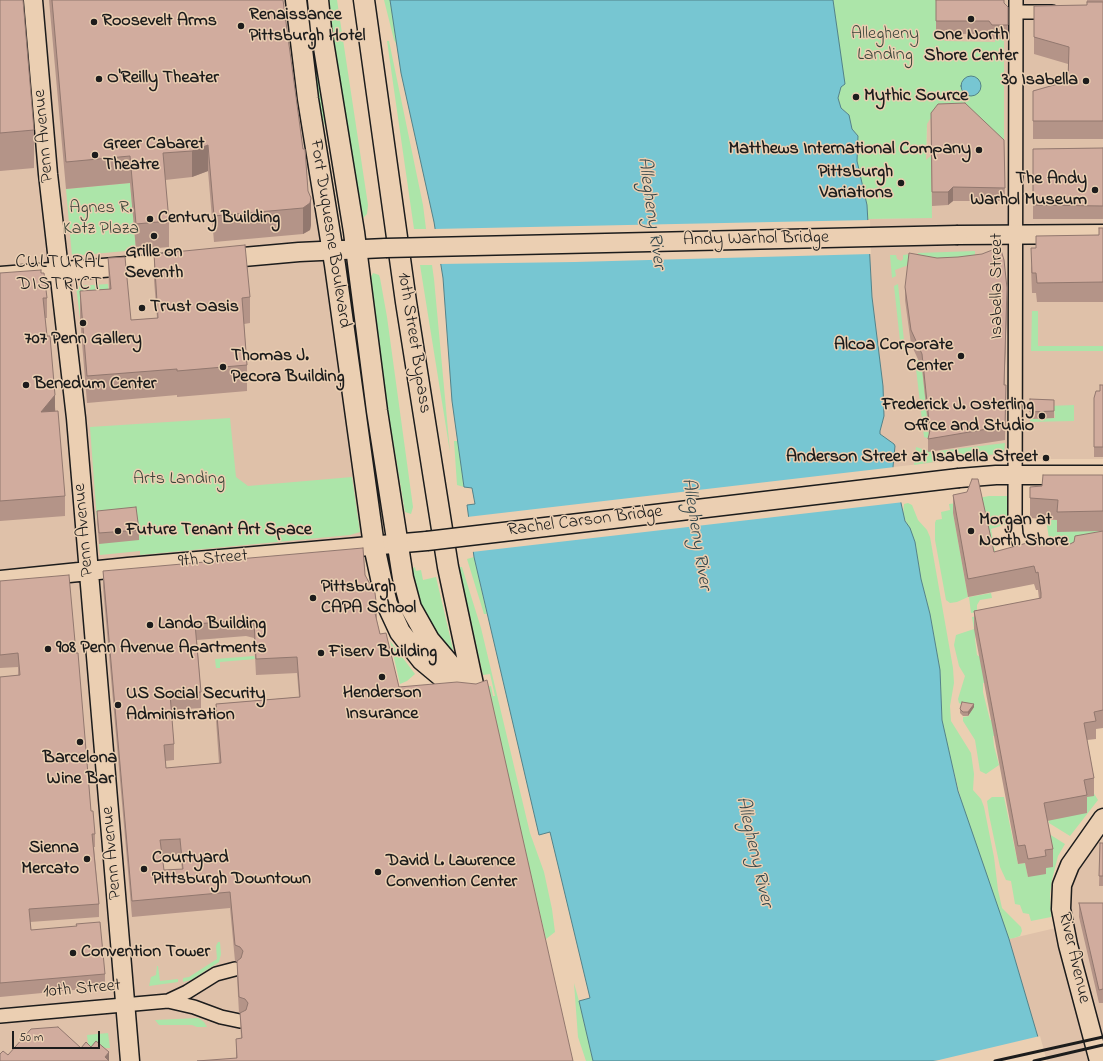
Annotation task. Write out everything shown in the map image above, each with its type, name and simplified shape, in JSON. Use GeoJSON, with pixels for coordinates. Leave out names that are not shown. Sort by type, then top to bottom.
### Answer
{"type":"FeatureCollection","features":[{"type":"Feature","properties":{"kind":"main road","name":"Fort Duquesne Boulevard"},"geometry":{"type":"LineString","coordinates":[[296,0],[308,99],[332,250],[374,546],[387,604],[400,632],[411,647],[434,671],[446,680],[474,690]]}},
{"type":"Feature","properties":{"kind":"main road","name":"Fort Duquesne Boulevard"},"geometry":{"type":"LineString","coordinates":[[318,0],[321,29],[356,249],[396,543],[403,578],[415,617],[439,652],[474,690]]}},
{"type":"Feature","properties":{"kind":"main road","name":"10th Street Bypass"},"geometry":{"type":"LineString","coordinates":[[364,0],[406,302],[447,560],[474,690]]}},
{"type":"Feature","properties":{"kind":"street","name":"Penn Avenue"},"geometry":{"type":"LineString","coordinates":[[34,0],[48,174],[70,355],[130,1061]]}},
{"type":"Feature","properties":{"kind":"street"},"geometry":{"type":"LineString","coordinates":[[1016,6],[1068,12]]}},
{"type":"Feature","properties":{"kind":"street","name":"Isabella Street"},"geometry":{"type":"LineString","coordinates":[[1016,6],[1014,475],[1016,529],[1019,542],[1027,546],[1052,547]]}},
{"type":"Feature","properties":{"kind":"street","name":"Andy Warhol Bridge"},"geometry":{"type":"LineString","coordinates":[[0,276],[356,249],[958,235],[1103,234]]}},
{"type":"Feature","properties":{"kind":"street","name":"Rachel Carson Bridge"},"geometry":{"type":"LineString","coordinates":[[427,541],[959,478],[1014,475],[1103,475]]}},
{"type":"Feature","properties":{"kind":"street","name":"9th Street"},"geometry":{"type":"LineString","coordinates":[[0,580],[427,541]]}},
{"type":"Feature","properties":{"kind":"street","name":"River Avenue"},"geometry":{"type":"LineString","coordinates":[[1099,1061],[1068,945],[1061,909],[1062,885],[1070,865],[1084,842],[1103,818]]}},
{"type":"Feature","properties":{"kind":"street","name":"10th Street"},"geometry":{"type":"LineString","coordinates":[[168,1001],[187,992],[216,974],[235,969]]}},
{"type":"Feature","properties":{"kind":"street","name":"10th Street"},"geometry":{"type":"LineString","coordinates":[[0,1016],[168,1001],[194,1007],[221,1017],[240,1021]]}},
{"type":"Feature","properties":{"kind":"shaded area"},"geometry":{"type":"Polygon","coordinates":[[[0,0],[300,0],[380,694],[543,1061],[0,1061],[0,0]]]}},
{"type":"Feature","properties":{"kind":"shaded area"},"geometry":{"type":"Polygon","coordinates":[[[936,0],[1103,0],[1103,459],[1030,459],[1004,455],[893,467],[894,444],[880,434],[883,419],[883,386],[872,297],[868,219],[917,218],[931,157],[926,161],[927,124],[936,34],[936,0]]]}},
{"type":"Feature","properties":{"kind":"shaded area"},"geometry":{"type":"Polygon","coordinates":[[[1103,818],[1103,1061],[1045,1061],[1009,939],[1064,926],[1062,885],[1103,818]]]}},
{"type":"Feature","properties":{"kind":"green space"},"geometry":{"type":"Polygon","coordinates":[[[302,0],[306,0],[316,63],[322,77],[342,222],[329,139],[318,103],[302,0]]]}},
{"type":"Feature","properties":{"kind":"green space"},"geometry":{"type":"Polygon","coordinates":[[[329,0],[337,0],[368,205],[367,214],[363,218],[360,217],[329,0]]]}},
{"type":"Feature","properties":{"kind":"green space"},"geometry":{"type":"Polygon","coordinates":[[[384,0],[390,0],[397,45],[394,40],[384,0]]]}},
{"type":"Feature","properties":{"kind":"green space","name":"Allegheny Landing"},"geometry":{"type":"Polygon","coordinates":[[[833,0],[936,0],[936,34],[945,41],[995,42],[995,39],[1004,39],[1004,154],[936,117],[930,119],[927,124],[926,160],[931,156],[932,218],[868,219],[867,205],[857,161],[858,136],[852,129],[849,115],[841,108],[838,98],[841,87],[833,0]]]}},
{"type":"Feature","properties":{"kind":"green space"},"geometry":{"type":"Polygon","coordinates":[[[387,41],[389,41],[423,205],[426,229],[414,229],[387,41]]]}},
{"type":"Feature","properties":{"kind":"green space","name":"Agnes R. Katz Plaza"},"geometry":{"type":"Polygon","coordinates":[[[130,183],[136,250],[72,256],[66,189],[130,183]]]}},
{"type":"Feature","properties":{"kind":"green space"},"geometry":{"type":"Polygon","coordinates":[[[975,251],[975,256],[915,267],[918,253],[975,251]]]}},
{"type":"Feature","properties":{"kind":"green space"},"geometry":{"type":"Polygon","coordinates":[[[911,254],[911,264],[895,270],[896,276],[892,278],[890,255],[896,255],[897,259],[901,261],[903,259],[903,255],[911,254]]]}},
{"type":"Feature","properties":{"kind":"green space"},"geometry":{"type":"Polygon","coordinates":[[[420,265],[432,265],[450,452],[420,265]]]}},
{"type":"Feature","properties":{"kind":"green space"},"geometry":{"type":"Polygon","coordinates":[[[373,273],[379,275],[380,278],[387,317],[413,507],[411,514],[405,512],[387,404],[371,277],[373,273]]]}},
{"type":"Feature","properties":{"kind":"green space"},"geometry":{"type":"Polygon","coordinates":[[[346,276],[349,278],[367,398],[359,371],[346,276]]]}},
{"type":"Feature","properties":{"kind":"green space"},"geometry":{"type":"Polygon","coordinates":[[[108,284],[111,315],[80,318],[76,286],[108,284]]]}},
{"type":"Feature","properties":{"kind":"green space"},"geometry":{"type":"Polygon","coordinates":[[[898,284],[905,350],[901,350],[894,286],[898,284]]]}},
{"type":"Feature","properties":{"kind":"green space"},"geometry":{"type":"Polygon","coordinates":[[[1032,311],[1038,311],[1038,346],[1103,346],[1103,351],[1031,351],[1032,311]]]}},
{"type":"Feature","properties":{"kind":"green space"},"geometry":{"type":"Polygon","coordinates":[[[915,360],[918,360],[922,368],[929,435],[931,439],[924,437],[915,360]]]}},
{"type":"Feature","properties":{"kind":"green space"},"geometry":{"type":"Polygon","coordinates":[[[1074,405],[1074,421],[1030,422],[1030,419],[1055,418],[1054,407],[1049,406],[1074,405]]]}},
{"type":"Feature","properties":{"kind":"green space","name":"Arts Landing"},"geometry":{"type":"Polygon","coordinates":[[[230,418],[236,477],[248,486],[352,477],[360,532],[350,535],[140,555],[140,551],[100,555],[99,544],[136,518],[97,521],[90,427],[230,418]]]}},
{"type":"Feature","properties":{"kind":"green space"},"geometry":{"type":"Polygon","coordinates":[[[454,441],[458,441],[464,487],[457,485],[454,441]]]}},
{"type":"Feature","properties":{"kind":"green space"},"geometry":{"type":"Polygon","coordinates":[[[1005,443],[1004,453],[941,461],[939,451],[1005,443]]]}},
{"type":"Feature","properties":{"kind":"green space"},"geometry":{"type":"Polygon","coordinates":[[[916,447],[932,452],[933,462],[914,465],[916,447]]]}},
{"type":"Feature","properties":{"kind":"green space"},"geometry":{"type":"Polygon","coordinates":[[[989,496],[1007,496],[1007,524],[991,529],[998,569],[978,498],[989,496]]]}},
{"type":"Feature","properties":{"kind":"green space"},"geometry":{"type":"Polygon","coordinates":[[[965,502],[953,513],[968,597],[957,602],[950,603],[946,600],[935,540],[935,523],[936,520],[942,519],[941,512],[950,510],[949,504],[965,502]]]}},
{"type":"Feature","properties":{"kind":"green space"},"geometry":{"type":"Polygon","coordinates":[[[908,503],[912,505],[918,520],[927,530],[930,537],[953,668],[954,683],[950,706],[951,721],[971,753],[974,774],[973,790],[981,799],[984,807],[1002,908],[1021,927],[1022,931],[1020,936],[1014,938],[1009,939],[1001,920],[965,815],[946,741],[942,720],[940,670],[930,614],[921,579],[915,542],[903,515],[904,504],[908,503]]]}},
{"type":"Feature","properties":{"kind":"green space"},"geometry":{"type":"Polygon","coordinates":[[[1046,520],[1058,520],[1103,531],[1074,547],[1062,539],[1049,538],[1046,520]]]}},
{"type":"Feature","properties":{"kind":"green space"},"geometry":{"type":"Polygon","coordinates":[[[474,557],[487,614],[484,614],[467,559],[474,557]]]}},
{"type":"Feature","properties":{"kind":"green space"},"geometry":{"type":"Polygon","coordinates":[[[415,567],[416,571],[421,570],[423,580],[436,577],[453,649],[452,652],[450,652],[422,613],[412,572],[413,568],[415,567]]]}},
{"type":"Feature","properties":{"kind":"green space"},"geometry":{"type":"Polygon","coordinates":[[[459,567],[462,567],[481,628],[530,833],[544,872],[555,932],[546,939],[486,687],[491,686],[493,696],[495,696],[490,674],[483,675],[459,567]]]}},
{"type":"Feature","properties":{"kind":"green space"},"geometry":{"type":"Polygon","coordinates":[[[991,593],[992,598],[980,600],[977,605],[977,612],[971,613],[969,597],[991,593]]]}},
{"type":"Feature","properties":{"kind":"green space"},"geometry":{"type":"Polygon","coordinates":[[[978,616],[975,639],[977,655],[1013,677],[983,683],[983,692],[990,720],[1020,715],[1022,730],[993,736],[999,765],[986,774],[980,771],[975,740],[963,721],[963,717],[969,716],[971,710],[959,703],[958,699],[965,676],[959,666],[954,645],[956,635],[974,629],[972,617],[978,616]]]}},
{"type":"Feature","properties":{"kind":"green space"},"geometry":{"type":"Polygon","coordinates":[[[390,641],[415,674],[407,681],[400,684],[390,641]]]}},
{"type":"Feature","properties":{"kind":"green space"},"geometry":{"type":"Polygon","coordinates":[[[254,656],[255,659],[220,662],[220,668],[216,668],[215,659],[254,656]]]}},
{"type":"Feature","properties":{"kind":"green space"},"geometry":{"type":"Polygon","coordinates":[[[1093,792],[1098,800],[1070,836],[1049,823],[1046,805],[1084,798],[1093,792]]]}},
{"type":"Feature","properties":{"kind":"green space"},"geometry":{"type":"Polygon","coordinates":[[[992,797],[1004,797],[1018,864],[1025,863],[1028,877],[1046,832],[1065,844],[1058,856],[1052,880],[1050,894],[1051,917],[1031,921],[1029,914],[1023,913],[1020,905],[1015,904],[1011,881],[1006,880],[1000,867],[987,801],[992,797]]]}},
{"type":"Feature","properties":{"kind":"green space"},"geometry":{"type":"Polygon","coordinates":[[[218,942],[220,942],[221,954],[219,962],[191,980],[183,982],[183,978],[189,977],[217,959],[216,946],[218,942]]]}},
{"type":"Feature","properties":{"kind":"green space"},"geometry":{"type":"Polygon","coordinates":[[[157,966],[160,981],[178,979],[178,982],[149,986],[151,977],[156,975],[157,966]]]}},
{"type":"Feature","properties":{"kind":"green space"},"geometry":{"type":"Polygon","coordinates":[[[574,983],[593,1061],[586,1061],[578,1037],[574,983]]]}},
{"type":"Feature","properties":{"kind":"green space"},"geometry":{"type":"Polygon","coordinates":[[[198,1018],[204,1022],[207,1027],[197,1027],[192,1025],[159,1025],[155,1020],[198,1018]]]}},
{"type":"Feature","properties":{"kind":"green space"},"geometry":{"type":"Polygon","coordinates":[[[108,1033],[110,1048],[96,1048],[89,1054],[87,1035],[108,1033]]]}},
{"type":"Feature","properties":{"kind":"water","name":"Allegheny River"},"geometry":{"type":"Polygon","coordinates":[[[390,0],[833,0],[845,84],[841,87],[838,98],[841,108],[849,115],[852,129],[858,136],[857,161],[867,205],[872,297],[883,386],[884,416],[880,434],[895,446],[893,467],[905,521],[910,528],[915,542],[921,579],[930,614],[940,670],[942,720],[958,791],[1009,939],[1045,1061],[593,1061],[579,1001],[590,998],[550,832],[539,835],[474,557],[467,505],[475,504],[472,488],[464,487],[452,401],[443,278],[434,222],[401,73],[390,0]]]}},
{"type":"Feature","properties":{"kind":"water"},"geometry":{"type":"Polygon","coordinates":[[[971,76],[978,79],[981,86],[978,93],[971,96],[964,93],[961,86],[964,79],[971,76]]]}},
{"type":"Feature","properties":{"kind":"pier"},"geometry":{"type":"Polygon","coordinates":[[[870,220],[871,254],[575,262],[439,264],[433,229],[870,220]]]}},
{"type":"Feature","properties":{"kind":"pier"},"geometry":{"type":"Polygon","coordinates":[[[895,467],[904,502],[472,552],[467,517],[895,467]]]}},
{"type":"Feature","properties":{"kind":"pier"},"geometry":{"type":"Polygon","coordinates":[[[1040,1036],[1047,1061],[933,1061],[939,1060],[1040,1036]]]}},
{"type":"Feature","properties":{"kind":"building"},"geometry":{"type":"Polygon","coordinates":[[[0,0],[23,0],[34,130],[0,133],[0,0]]]}},
{"type":"Feature","properties":{"kind":"building"},"geometry":{"type":"Polygon","coordinates":[[[52,0],[283,0],[303,149],[305,149],[308,191],[311,198],[310,203],[303,208],[214,216],[208,145],[192,151],[163,153],[169,221],[136,224],[130,156],[66,162],[52,0]]]}},
{"type":"Feature","properties":{"kind":"building","name":"One North Shore Center"},"geometry":{"type":"Polygon","coordinates":[[[936,0],[1004,0],[1004,3],[1008,7],[1008,25],[992,25],[989,21],[936,21],[936,0]]]}},
{"type":"Feature","properties":{"kind":"building","name":"30 Isabella"},"geometry":{"type":"Polygon","coordinates":[[[1087,2],[1103,2],[1103,121],[1033,121],[1033,91],[1068,81],[1069,47],[1034,37],[1034,6],[1087,5],[1087,2]]]}},
{"type":"Feature","properties":{"kind":"building"},"geometry":{"type":"Polygon","coordinates":[[[965,103],[1004,140],[1005,188],[953,187],[948,192],[932,192],[931,113],[938,104],[965,103]]]}},
{"type":"Feature","properties":{"kind":"building"},"geometry":{"type":"Polygon","coordinates":[[[1103,148],[1103,206],[1033,205],[1033,149],[1103,148]]]}},
{"type":"Feature","properties":{"kind":"building"},"geometry":{"type":"Polygon","coordinates":[[[1099,228],[1103,228],[1103,282],[1037,283],[1036,273],[1032,273],[1031,248],[1036,248],[1036,236],[1099,235],[1099,228]]]}},
{"type":"Feature","properties":{"kind":"building"},"geometry":{"type":"Polygon","coordinates":[[[245,245],[250,297],[242,298],[247,365],[87,376],[80,291],[111,289],[108,258],[125,257],[131,320],[158,318],[154,254],[245,245]]]}},
{"type":"Feature","properties":{"kind":"building","name":"Alcoa Corporate Center"},"geometry":{"type":"Polygon","coordinates":[[[1000,247],[1004,260],[1007,288],[1004,385],[1006,385],[1005,426],[928,439],[931,426],[929,421],[922,354],[911,330],[905,287],[909,253],[937,258],[958,257],[982,254],[1000,247]]]}},
{"type":"Feature","properties":{"kind":"building"},"geometry":{"type":"Polygon","coordinates":[[[41,270],[41,273],[44,273],[47,298],[43,298],[47,336],[50,336],[55,395],[41,412],[58,411],[65,496],[0,501],[0,273],[41,270]]]}},
{"type":"Feature","properties":{"kind":"building"},"geometry":{"type":"Polygon","coordinates":[[[1100,385],[1103,385],[1103,447],[1094,447],[1094,398],[1096,391],[1100,391],[1100,385]]]}},
{"type":"Feature","properties":{"kind":"building"},"geometry":{"type":"Polygon","coordinates":[[[1030,399],[1054,400],[1054,411],[1030,412],[1030,399]]]}},
{"type":"Feature","properties":{"kind":"building"},"geometry":{"type":"Polygon","coordinates":[[[1043,475],[1103,475],[1103,511],[1057,512],[1058,500],[1030,498],[1030,487],[1042,486],[1043,475]]]}},
{"type":"Feature","properties":{"kind":"building"},"geometry":{"type":"Polygon","coordinates":[[[972,479],[978,479],[994,552],[1038,540],[1038,543],[1057,539],[1066,545],[1074,542],[1075,536],[1103,531],[1103,710],[1094,712],[1096,721],[1084,723],[1094,778],[1084,780],[1087,795],[1044,803],[1053,849],[1045,850],[1046,856],[1028,859],[1025,845],[1018,846],[974,611],[1041,598],[1038,572],[1036,573],[1034,566],[968,579],[953,495],[967,492],[972,479]]]}},
{"type":"Feature","properties":{"kind":"building"},"geometry":{"type":"Polygon","coordinates":[[[136,507],[139,530],[99,533],[97,511],[136,507]]]}},
{"type":"Feature","properties":{"kind":"building","name":"David L. Lawrence Convention Center"},"geometry":{"type":"Polygon","coordinates":[[[363,548],[365,575],[375,593],[377,609],[374,609],[380,634],[386,633],[399,687],[457,682],[476,684],[487,680],[573,1061],[197,1061],[237,1058],[236,1039],[242,1038],[240,1013],[246,1010],[248,1003],[245,999],[239,997],[237,961],[241,958],[243,951],[240,947],[235,945],[230,892],[132,901],[103,571],[363,548]],[[246,620],[195,624],[201,692],[170,694],[174,744],[164,745],[166,768],[221,763],[216,704],[300,697],[297,657],[256,659],[254,622],[246,620]],[[180,839],[160,840],[164,870],[183,869],[180,839]]]}},
{"type":"Feature","properties":{"kind":"building"},"geometry":{"type":"Polygon","coordinates":[[[69,575],[76,653],[78,653],[91,811],[93,811],[95,834],[92,834],[99,904],[29,909],[31,930],[77,926],[76,924],[100,922],[105,974],[0,983],[0,677],[20,675],[18,653],[0,655],[0,581],[69,575]]]}},
{"type":"Feature","properties":{"kind":"building"},"geometry":{"type":"Polygon","coordinates":[[[962,702],[974,704],[968,712],[963,712],[960,709],[962,702]]]}},
{"type":"Feature","properties":{"kind":"building"},"geometry":{"type":"Polygon","coordinates":[[[1100,843],[1103,843],[1103,876],[1099,876],[1100,843]]]}},
{"type":"Feature","properties":{"kind":"building"},"geometry":{"type":"Polygon","coordinates":[[[1079,903],[1103,903],[1103,989],[1099,990],[1079,903]]]}},
{"type":"Feature","properties":{"kind":"building"},"geometry":{"type":"Polygon","coordinates":[[[58,1027],[81,1048],[86,1042],[91,1047],[96,1041],[109,1052],[105,1057],[109,1061],[0,1061],[0,1054],[3,1051],[8,1055],[31,1029],[58,1027]]]}},
{"type":"Feature","properties":{"kind":"railway"},"geometry":{"type":"LineString","coordinates":[[995,1061],[1103,1037]]}},
{"type":"Feature","properties":{"kind":"railway"},"geometry":{"type":"LineString","coordinates":[[1034,1061],[1103,1045]]}},
{"type":"Feature","properties":{"kind":"place","name":"One North Shore Center"},"geometry":{"type":"Point","coordinates":[971,19]}},
{"type":"Feature","properties":{"kind":"place","name":"Roosevelt Arms"},"geometry":{"type":"Point","coordinates":[94,22]}},
{"type":"Feature","properties":{"kind":"place","name":"Renaissance Pittsburgh Hotel"},"geometry":{"type":"Point","coordinates":[241,26]}},
{"type":"Feature","properties":{"kind":"place","name":"O'Reilly Theater"},"geometry":{"type":"Point","coordinates":[99,79]}},
{"type":"Feature","properties":{"kind":"place","name":"30 Isabella"},"geometry":{"type":"Point","coordinates":[1086,81]}},
{"type":"Feature","properties":{"kind":"place","name":"Mythic Source"},"geometry":{"type":"Point","coordinates":[856,97]}},
{"type":"Feature","properties":{"kind":"place","name":"Matthews International Company"},"geometry":{"type":"Point","coordinates":[979,150]}},
{"type":"Feature","properties":{"kind":"place","name":"Greer Cabaret Theatre"},"geometry":{"type":"Point","coordinates":[95,155]}},
{"type":"Feature","properties":{"kind":"place","name":"Pittsburgh Variations"},"geometry":{"type":"Point","coordinates":[901,183]}},
{"type":"Feature","properties":{"kind":"place","name":"The Andy Warhol Museum"},"geometry":{"type":"Point","coordinates":[1095,190]}},
{"type":"Feature","properties":{"kind":"place","name":"Century Building"},"geometry":{"type":"Point","coordinates":[150,219]}},
{"type":"Feature","properties":{"kind":"place","name":"Grille on Seventh"},"geometry":{"type":"Point","coordinates":[154,236]}},
{"type":"Feature","properties":{"kind":"place","name":"Trust Oasis"},"geometry":{"type":"Point","coordinates":[142,308]}},
{"type":"Feature","properties":{"kind":"place","name":"707 Penn Gallery"},"geometry":{"type":"Point","coordinates":[83,323]}},
{"type":"Feature","properties":{"kind":"place","name":"Alcoa Corporate Center"},"geometry":{"type":"Point","coordinates":[961,356]}},
{"type":"Feature","properties":{"kind":"place","name":"Thomas J. Pecora Building"},"geometry":{"type":"Point","coordinates":[223,367]}},
{"type":"Feature","properties":{"kind":"place","name":"Benedum Center"},"geometry":{"type":"Point","coordinates":[26,385]}},
{"type":"Feature","properties":{"kind":"place","name":"Frederick J. Osterling Office and Studio"},"geometry":{"type":"Point","coordinates":[1042,416]}},
{"type":"Feature","properties":{"kind":"place","name":"Anderson Street at Isabella Street"},"geometry":{"type":"Point","coordinates":[1046,458]}},
{"type":"Feature","properties":{"kind":"place","name":"Future Tenant Art Space"},"geometry":{"type":"Point","coordinates":[118,531]}},
{"type":"Feature","properties":{"kind":"place","name":"Morgan at North Shore"},"geometry":{"type":"Point","coordinates":[971,531]}},
{"type":"Feature","properties":{"kind":"place","name":"Pittsburgh CAPA School"},"geometry":{"type":"Point","coordinates":[313,598]}},
{"type":"Feature","properties":{"kind":"place","name":"Lando Building"},"geometry":{"type":"Point","coordinates":[150,625]}},
{"type":"Feature","properties":{"kind":"place","name":"908 Penn Avenue Apartments"},"geometry":{"type":"Point","coordinates":[48,649]}},
{"type":"Feature","properties":{"kind":"place","name":"Fiserv Building"},"geometry":{"type":"Point","coordinates":[321,653]}},
{"type":"Feature","properties":{"kind":"place","name":"Henderson Insurance"},"geometry":{"type":"Point","coordinates":[382,677]}},
{"type":"Feature","properties":{"kind":"place","name":"US Social Security Administration"},"geometry":{"type":"Point","coordinates":[118,705]}},
{"type":"Feature","properties":{"kind":"place","name":"Barcelona Wine Bar"},"geometry":{"type":"Point","coordinates":[80,742]}},
{"type":"Feature","properties":{"kind":"place","name":"Sienna Mercato"},"geometry":{"type":"Point","coordinates":[87,859]}},
{"type":"Feature","properties":{"kind":"place","name":"Courtyard Pittsburgh Downtown"},"geometry":{"type":"Point","coordinates":[144,869]}},
{"type":"Feature","properties":{"kind":"place","name":"David L. Lawrence Convention Center"},"geometry":{"type":"Point","coordinates":[378,872]}},
{"type":"Feature","properties":{"kind":"place","name":"Convention Tower"},"geometry":{"type":"Point","coordinates":[73,953]}},
{"type":"Feature","properties":{"kind":"district","name":"CULTURAL DISTRICT"},"geometry":{"type":"Point","coordinates":[60,275]}}]}
